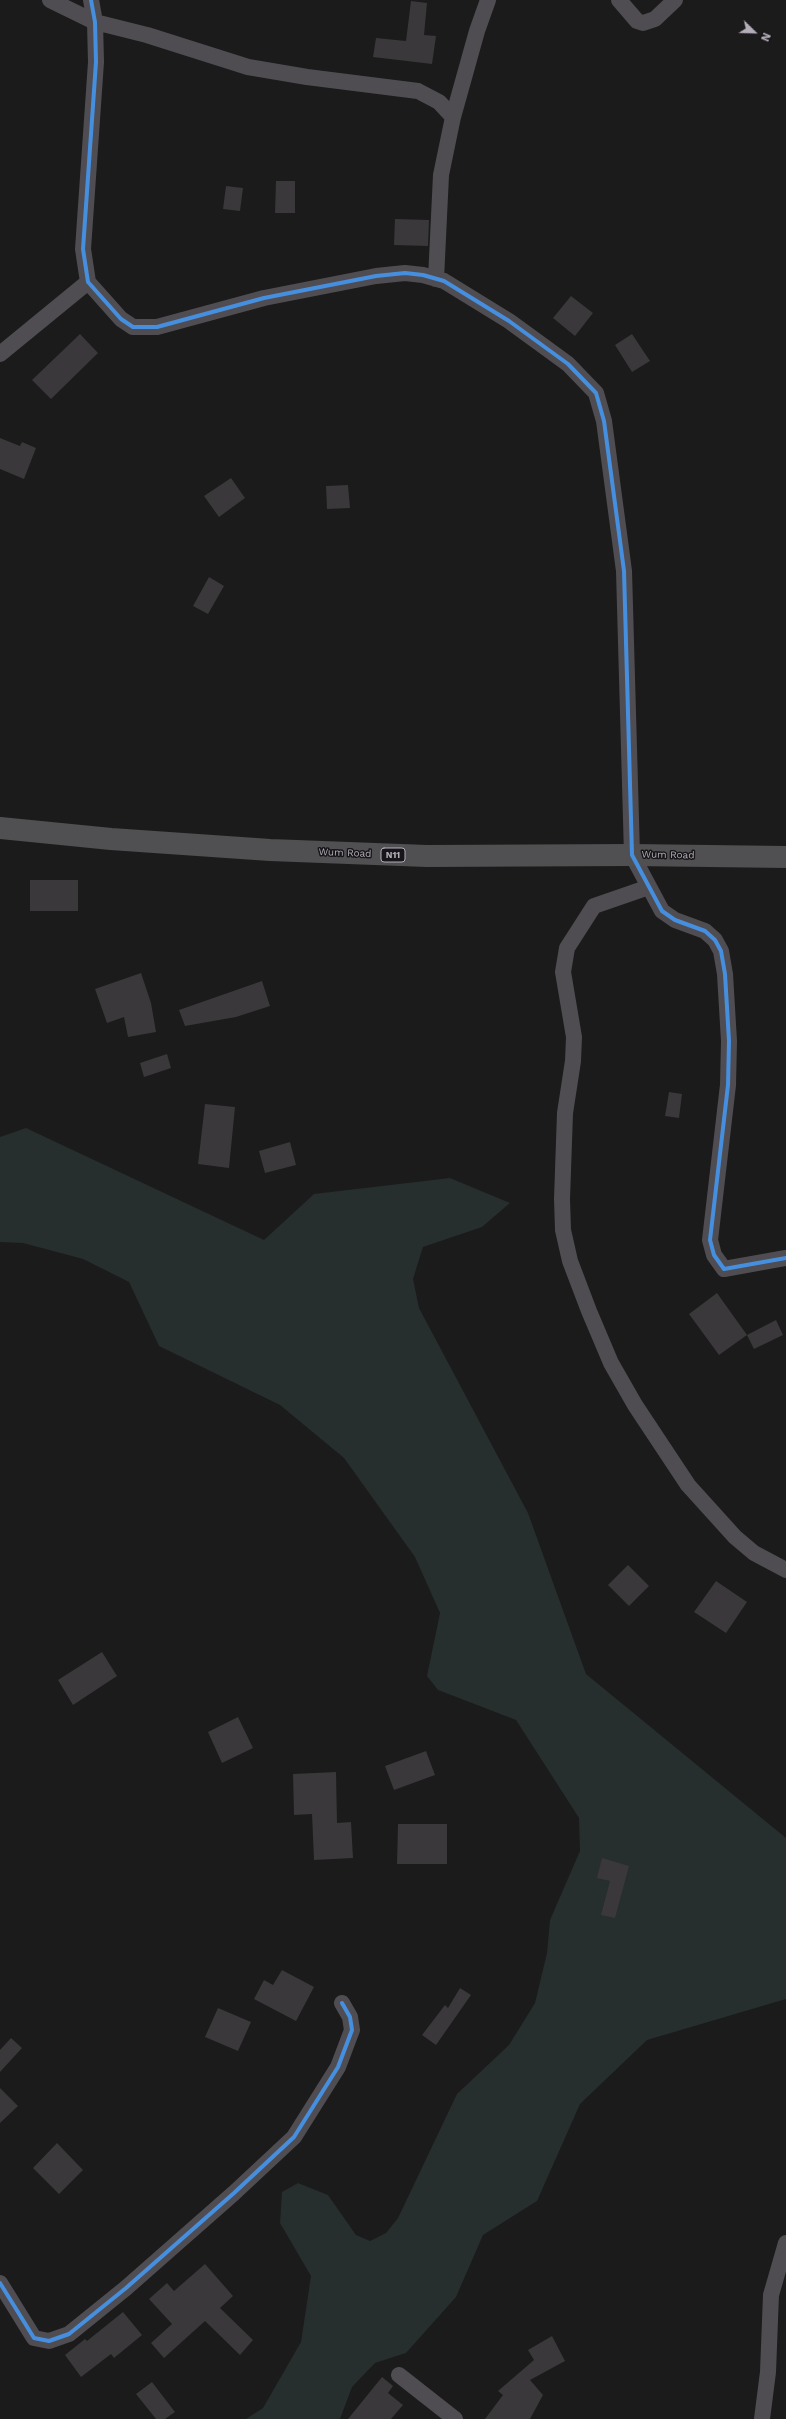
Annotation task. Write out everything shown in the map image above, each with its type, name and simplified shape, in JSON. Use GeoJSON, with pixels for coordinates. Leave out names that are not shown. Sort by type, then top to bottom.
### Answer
{"type":"FeatureCollection","features":[{"type":"Feature","properties":{"kind":"highway","name":"Wum Road"},"geometry":{"type":"LineString","coordinates":[[0,828],[111,839],[286,850],[428,856],[786,856]]}},
{"type":"Feature","properties":{"kind":"street"},"geometry":{"type":"LineString","coordinates":[[50,0],[95,22],[147,35],[248,67],[307,77],[418,91],[440,102],[453,117]]}},
{"type":"Feature","properties":{"kind":"street"},"geometry":{"type":"LineString","coordinates":[[91,0],[95,22],[96,62],[83,249],[88,282],[121,319],[133,327],[146,328],[264,298],[376,276],[405,273],[444,282],[509,321],[568,364],[596,394],[604,421],[624,571],[632,855],[662,911],[675,920],[705,932],[715,940],[721,951],[725,974],[729,1034],[728,1077],[710,1240],[714,1255],[720,1266],[728,1270],[786,1258]]}},
{"type":"Feature","properties":{"kind":"street"},"geometry":{"type":"LineString","coordinates":[[436,279],[441,175],[453,117],[477,32],[488,0]]}},
{"type":"Feature","properties":{"kind":"street"},"geometry":{"type":"LineString","coordinates":[[619,0],[637,21],[643,23],[655,19],[675,0]]}},
{"type":"Feature","properties":{"kind":"street"},"geometry":{"type":"LineString","coordinates":[[0,354],[88,282]]}},
{"type":"Feature","properties":{"kind":"street"},"geometry":{"type":"LineString","coordinates":[[649,887],[594,906],[567,948],[563,972],[574,1037],[573,1061],[565,1113],[562,1199],[563,1230],[570,1261],[589,1311],[611,1362],[636,1405],[688,1485],[735,1537],[754,1553],[786,1570]]}},
{"type":"Feature","properties":{"kind":"street"},"geometry":{"type":"LineString","coordinates":[[0,2283],[34,2338],[49,2341],[69,2334],[115,2297],[234,2193],[294,2137],[338,2067],[352,2030],[350,2017],[342,2003]]}},
{"type":"Feature","properties":{"kind":"street"},"geometry":{"type":"LineString","coordinates":[[762,2419],[770,2357],[771,2295],[786,2243]]}},
{"type":"Feature","properties":{"kind":"street"},"geometry":{"type":"LineString","coordinates":[[400,2375],[455,2419]]}},
{"type":"Feature","properties":{"kind":"shaded area"},"geometry":{"type":"Polygon","coordinates":[[[26,1128],[264,1240],[314,1194],[450,1178],[510,1203],[482,1227],[423,1247],[413,1279],[419,1308],[528,1513],[586,1674],[786,1838],[786,1999],[647,2040],[580,2104],[537,2201],[483,2235],[456,2297],[406,2353],[375,2363],[352,2387],[340,2419],[246,2419],[263,2408],[301,2342],[311,2276],[280,2223],[282,2192],[298,2183],[328,2195],[356,2235],[370,2241],[386,2233],[398,2218],[457,2094],[509,2045],[535,2003],[547,1953],[550,1920],[580,1851],[579,1818],[516,1720],[438,1690],[427,1676],[440,1613],[415,1557],[344,1458],[280,1405],[159,1346],[129,1282],[83,1259],[23,1243],[0,1242],[0,1137],[26,1128]]]}},
{"type":"Feature","properties":{"kind":"building"},"geometry":{"type":"Polygon","coordinates":[[[411,1],[427,3],[424,35],[436,36],[432,64],[373,57],[376,38],[406,41],[411,1]]]}},
{"type":"Feature","properties":{"kind":"building"},"geometry":{"type":"Polygon","coordinates":[[[276,181],[295,181],[295,213],[275,213],[276,181]]]}},
{"type":"Feature","properties":{"kind":"building"},"geometry":{"type":"Polygon","coordinates":[[[226,186],[243,188],[240,211],[223,209],[226,186]]]}},
{"type":"Feature","properties":{"kind":"building"},"geometry":{"type":"Polygon","coordinates":[[[395,219],[429,220],[428,246],[394,245],[395,219]]]}},
{"type":"Feature","properties":{"kind":"building"},"geometry":{"type":"Polygon","coordinates":[[[571,296],[593,313],[575,336],[553,318],[571,296]]]}},
{"type":"Feature","properties":{"kind":"building"},"geometry":{"type":"Polygon","coordinates":[[[80,334],[98,353],[51,399],[32,380],[80,334]]]}},
{"type":"Feature","properties":{"kind":"building"},"geometry":{"type":"Polygon","coordinates":[[[632,334],[650,361],[632,372],[615,345],[632,334]]]}},
{"type":"Feature","properties":{"kind":"building"},"geometry":{"type":"Polygon","coordinates":[[[0,438],[20,446],[22,442],[36,448],[24,479],[0,469],[0,438]]]}},
{"type":"Feature","properties":{"kind":"building"},"geometry":{"type":"Polygon","coordinates":[[[231,478],[245,498],[219,517],[204,496],[231,478]]]}},
{"type":"Feature","properties":{"kind":"building"},"geometry":{"type":"Polygon","coordinates":[[[348,485],[350,508],[327,509],[326,486],[348,485]]]}},
{"type":"Feature","properties":{"kind":"building"},"geometry":{"type":"Polygon","coordinates":[[[209,577],[224,586],[208,614],[193,606],[209,577]]]}},
{"type":"Feature","properties":{"kind":"building"},"geometry":{"type":"Polygon","coordinates":[[[30,880],[78,880],[78,911],[30,911],[30,880]]]}},
{"type":"Feature","properties":{"kind":"building"},"geometry":{"type":"Polygon","coordinates":[[[141,973],[151,1003],[156,1032],[128,1037],[124,1017],[107,1023],[95,989],[141,973]]]}},
{"type":"Feature","properties":{"kind":"building"},"geometry":{"type":"Polygon","coordinates":[[[262,981],[270,1006],[236,1017],[185,1026],[179,1010],[262,981]]]}},
{"type":"Feature","properties":{"kind":"building"},"geometry":{"type":"Polygon","coordinates":[[[167,1054],[171,1068],[144,1077],[140,1063],[167,1054]]]}},
{"type":"Feature","properties":{"kind":"building"},"geometry":{"type":"Polygon","coordinates":[[[669,1092],[682,1094],[679,1118],[665,1116],[669,1092]]]}},
{"type":"Feature","properties":{"kind":"building"},"geometry":{"type":"Polygon","coordinates":[[[205,1104],[235,1107],[229,1168],[198,1164],[205,1104]]]}},
{"type":"Feature","properties":{"kind":"building"},"geometry":{"type":"Polygon","coordinates":[[[290,1142],[296,1165],[265,1173],[259,1151],[290,1142]]]}},
{"type":"Feature","properties":{"kind":"building"},"geometry":{"type":"Polygon","coordinates":[[[717,1293],[747,1335],[719,1355],[689,1314],[717,1293]]]}},
{"type":"Feature","properties":{"kind":"building"},"geometry":{"type":"Polygon","coordinates":[[[776,1320],[783,1335],[754,1349],[747,1335],[776,1320]]]}},
{"type":"Feature","properties":{"kind":"building"},"geometry":{"type":"Polygon","coordinates":[[[628,1565],[649,1586],[629,1606],[608,1585],[628,1565]]]}},
{"type":"Feature","properties":{"kind":"building"},"geometry":{"type":"Polygon","coordinates":[[[716,1581],[747,1602],[726,1633],[694,1612],[716,1581]]]}},
{"type":"Feature","properties":{"kind":"building"},"geometry":{"type":"Polygon","coordinates":[[[102,1652],[117,1676],[73,1705],[58,1680],[102,1652]]]}},
{"type":"Feature","properties":{"kind":"building"},"geometry":{"type":"Polygon","coordinates":[[[238,1717],[253,1748],[222,1763],[208,1732],[238,1717]]]}},
{"type":"Feature","properties":{"kind":"building"},"geometry":{"type":"Polygon","coordinates":[[[426,1751],[435,1775],[394,1790],[385,1766],[426,1751]]]}},
{"type":"Feature","properties":{"kind":"building"},"geometry":{"type":"Polygon","coordinates":[[[336,1772],[337,1823],[351,1822],[353,1858],[314,1860],[312,1814],[294,1815],[293,1774],[336,1772]]]}},
{"type":"Feature","properties":{"kind":"building"},"geometry":{"type":"Polygon","coordinates":[[[398,1824],[447,1824],[447,1864],[397,1864],[398,1824]]]}},
{"type":"Feature","properties":{"kind":"building"},"geometry":{"type":"Polygon","coordinates":[[[602,1858],[629,1866],[615,1918],[601,1915],[610,1881],[597,1878],[602,1858]]]}},
{"type":"Feature","properties":{"kind":"building"},"geometry":{"type":"Polygon","coordinates":[[[282,1970],[314,1987],[296,2021],[254,1999],[264,1980],[273,1985],[282,1970]]]}},
{"type":"Feature","properties":{"kind":"building"},"geometry":{"type":"Polygon","coordinates":[[[460,1988],[471,1995],[436,2045],[422,2035],[445,2005],[448,2008],[460,1988]]]}},
{"type":"Feature","properties":{"kind":"building"},"geometry":{"type":"Polygon","coordinates":[[[218,2008],[251,2022],[238,2051],[205,2037],[218,2008]]]}},
{"type":"Feature","properties":{"kind":"building"},"geometry":{"type":"Polygon","coordinates":[[[11,2038],[22,2048],[0,2072],[0,2050],[11,2038]]]}},
{"type":"Feature","properties":{"kind":"building"},"geometry":{"type":"Polygon","coordinates":[[[0,2088],[18,2106],[0,2123],[0,2088]]]}},
{"type":"Feature","properties":{"kind":"building"},"geometry":{"type":"Polygon","coordinates":[[[57,2143],[83,2170],[59,2194],[33,2168],[57,2143]]]}},
{"type":"Feature","properties":{"kind":"building"},"geometry":{"type":"Polygon","coordinates":[[[205,2264],[233,2296],[220,2308],[253,2340],[240,2355],[205,2321],[164,2358],[151,2343],[172,2324],[149,2299],[167,2283],[174,2291],[205,2264]]]}},
{"type":"Feature","properties":{"kind":"building"},"geometry":{"type":"Polygon","coordinates":[[[123,2312],[142,2335],[114,2358],[111,2354],[81,2377],[65,2355],[85,2339],[87,2341],[123,2312]]]}},
{"type":"Feature","properties":{"kind":"building"},"geometry":{"type":"Polygon","coordinates":[[[552,2336],[565,2361],[530,2380],[543,2395],[530,2419],[485,2419],[503,2395],[498,2391],[534,2360],[528,2350],[552,2336]]]}},
{"type":"Feature","properties":{"kind":"building"},"geometry":{"type":"Polygon","coordinates":[[[382,2377],[393,2386],[388,2393],[403,2405],[391,2419],[348,2419],[382,2377]]]}},
{"type":"Feature","properties":{"kind":"building"},"geometry":{"type":"Polygon","coordinates":[[[152,2382],[175,2412],[165,2419],[156,2419],[136,2394],[152,2382]]]}},
{"type":"Feature","properties":{"kind":"cycle path"},"geometry":{"type":"LineString","coordinates":[[91,0],[95,22],[96,62],[83,249],[88,282],[121,319],[133,327],[157,327],[264,298],[376,276],[405,273],[423,275],[444,281],[509,321],[568,364],[596,393],[604,421],[624,571],[632,855],[662,911],[675,920],[705,931],[715,940],[721,951],[725,974],[729,1041],[728,1085],[710,1240],[714,1255],[724,1269],[786,1258]]}},
{"type":"Feature","properties":{"kind":"cycle path"},"geometry":{"type":"LineString","coordinates":[[0,2283],[34,2338],[49,2341],[69,2334],[126,2288],[234,2193],[294,2137],[338,2067],[352,2030],[350,2017],[342,2003]]}}]}
